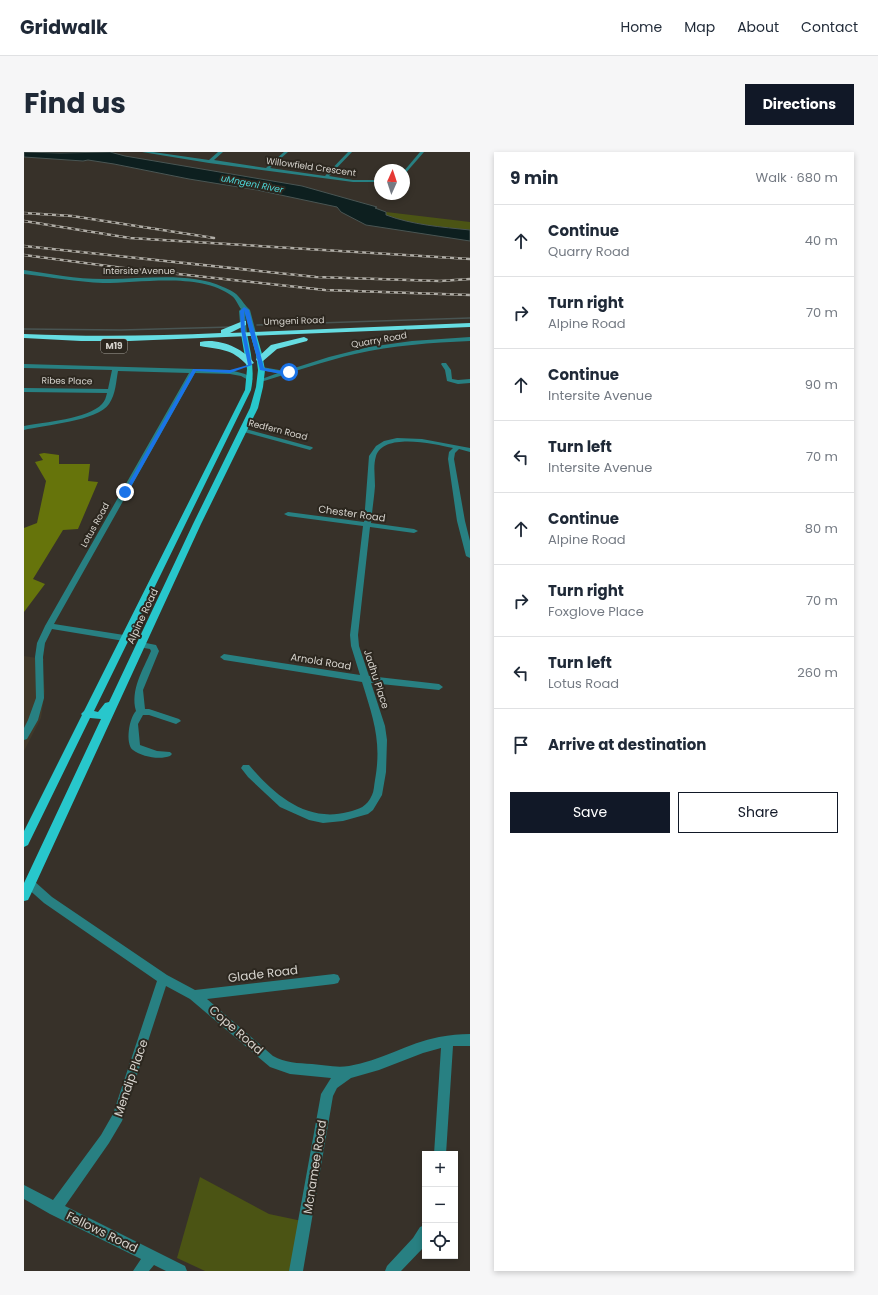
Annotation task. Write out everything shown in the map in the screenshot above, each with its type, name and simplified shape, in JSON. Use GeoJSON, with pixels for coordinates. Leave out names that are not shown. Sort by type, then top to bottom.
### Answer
{"type":"FeatureCollection","features":[{"type":"Feature","properties":{"kind":"highway"},"geometry":{"type":"LineString","coordinates":[[129,339],[223,332],[243,323]]}},
{"type":"Feature","properties":{"kind":"highway","name":"Umgeni Road"},"geometry":{"type":"LineString","coordinates":[[24,343],[105,346],[203,344],[254,337],[470,325]]}},
{"type":"Feature","properties":{"kind":"highway","name":"Umgeni Road"},"geometry":{"type":"LineString","coordinates":[[254,337],[304,339],[470,332]]}},
{"type":"Feature","properties":{"kind":"highway","name":"Umgeni Road"},"geometry":{"type":"LineString","coordinates":[[24,336],[80,339],[244,338]]}},
{"type":"Feature","properties":{"kind":"highway"},"geometry":{"type":"LineString","coordinates":[[260,359],[274,347],[304,339]]}},
{"type":"Feature","properties":{"kind":"highway"},"geometry":{"type":"LineString","coordinates":[[203,344],[221,346],[236,350],[250,364]]}},
{"type":"Feature","properties":{"kind":"main road","name":"Alpine Road"},"geometry":{"type":"LineString","coordinates":[[24,896],[196,524],[254,408],[262,380],[262,369],[254,337]]}},
{"type":"Feature","properties":{"kind":"main road","name":"Alpine Road"},"geometry":{"type":"LineString","coordinates":[[24,842],[86,714],[242,404],[248,390],[250,380],[250,364],[244,338]]}},
{"type":"Feature","properties":{"kind":"main road"},"geometry":{"type":"LineString","coordinates":[[177,535],[188,524],[196,524]]}},
{"type":"Feature","properties":{"kind":"main road"},"geometry":{"type":"LineString","coordinates":[[86,714],[100,716],[119,691]]}},
{"type":"Feature","properties":{"kind":"street","name":"Willowfield Crescent"},"geometry":{"type":"LineString","coordinates":[[144,152],[358,182],[374,181]]}},
{"type":"Feature","properties":{"kind":"street"},"geometry":{"type":"LineString","coordinates":[[209,162],[221,152]]}},
{"type":"Feature","properties":{"kind":"street"},"geometry":{"type":"LineString","coordinates":[[267,169],[286,152]]}},
{"type":"Feature","properties":{"kind":"street"},"geometry":{"type":"LineString","coordinates":[[326,177],[350,152]]}},
{"type":"Feature","properties":{"kind":"street"},"geometry":{"type":"LineString","coordinates":[[410,167],[422,152]]}},
{"type":"Feature","properties":{"kind":"street","name":"Intersite Avenue"},"geometry":{"type":"LineString","coordinates":[[24,272],[94,280],[196,281],[210,284],[230,291],[239,298],[244,309],[247,310],[254,337]]}},
{"type":"Feature","properties":{"kind":"street"},"geometry":{"type":"LineString","coordinates":[[244,309],[242,311],[244,338]]}},
{"type":"Feature","properties":{"kind":"street","name":"Quarry Road"},"geometry":{"type":"LineString","coordinates":[[262,380],[341,356],[381,347],[470,339]]}},
{"type":"Feature","properties":{"kind":"street"},"geometry":{"type":"LineString","coordinates":[[230,372],[250,364]]}},
{"type":"Feature","properties":{"kind":"street"},"geometry":{"type":"LineString","coordinates":[[444,364],[448,370],[449,380],[458,382],[470,381]]}},
{"type":"Feature","properties":{"kind":"street"},"geometry":{"type":"LineString","coordinates":[[24,366],[230,372],[243,375],[250,380]]}},
{"type":"Feature","properties":{"kind":"street"},"geometry":{"type":"LineString","coordinates":[[24,428],[94,413],[104,406],[110,391],[115,368]]}},
{"type":"Feature","properties":{"kind":"street","name":"Quarry Road"},"geometry":{"type":"LineString","coordinates":[[262,369],[281,372],[292,370]]}},
{"type":"Feature","properties":{"kind":"street","name":"Lotus Road"},"geometry":{"type":"LineString","coordinates":[[24,737],[33,720],[40,698],[39,657],[41,643],[49,626],[194,370]]}},
{"type":"Feature","properties":{"kind":"street","name":"Ribes Place"},"geometry":{"type":"LineString","coordinates":[[24,390],[110,391]]}},
{"type":"Feature","properties":{"kind":"street","name":"Redfern Road"},"geometry":{"type":"LineString","coordinates":[[242,430],[310,448]]}},
{"type":"Feature","properties":{"kind":"street","name":"Jadhu Place"},"geometry":{"type":"LineString","coordinates":[[246,768],[260,783],[284,804],[313,817],[323,819],[343,817],[360,812],[370,807],[377,795],[380,780],[382,740],[380,726],[354,646],[354,635],[372,483],[372,460],[378,448],[388,442],[397,440],[458,447],[470,450]]}},
{"type":"Feature","properties":{"kind":"street"},"geometry":{"type":"LineString","coordinates":[[458,447],[452,452],[451,459],[461,521],[470,556]]}},
{"type":"Feature","properties":{"kind":"street","name":"Chester Road"},"geometry":{"type":"LineString","coordinates":[[288,514],[414,532]]}},
{"type":"Feature","properties":{"kind":"street"},"geometry":{"type":"LineString","coordinates":[[461,521],[470,521]]}},
{"type":"Feature","properties":{"kind":"street"},"geometry":{"type":"LineString","coordinates":[[49,626],[124,638]]}},
{"type":"Feature","properties":{"kind":"street"},"geometry":{"type":"LineString","coordinates":[[141,645],[153,647],[154,654],[144,673],[139,690],[139,706],[141,712]]}},
{"type":"Feature","properties":{"kind":"street","name":"Arnold Road"},"geometry":{"type":"LineString","coordinates":[[224,657],[365,678],[439,687]]}},
{"type":"Feature","properties":{"kind":"street"},"geometry":{"type":"LineString","coordinates":[[167,754],[157,755],[139,750],[135,746],[136,739],[133,727],[137,716],[141,712],[149,712],[176,721]]}},
{"type":"Feature","properties":{"kind":"street","name":"Cope Road"},"geometry":{"type":"LineString","coordinates":[[30,884],[48,900],[162,979],[194,995],[277,1065],[292,1070],[348,1072],[362,1069],[424,1046],[447,1041],[470,1040]]}},
{"type":"Feature","properties":{"kind":"street","name":"Mendip Place"},"geometry":{"type":"LineString","coordinates":[[55,1209],[109,1133],[118,1117],[162,979]]}},
{"type":"Feature","properties":{"kind":"street","name":"Glade Road"},"geometry":{"type":"LineString","coordinates":[[194,995],[334,979]]}},
{"type":"Feature","properties":{"kind":"street"},"geometry":{"type":"LineString","coordinates":[[440,1151],[447,1041]]}},
{"type":"Feature","properties":{"kind":"street","name":"Mcnamee Road"},"geometry":{"type":"LineString","coordinates":[[296,1271],[327,1094],[333,1084],[348,1072]]}},
{"type":"Feature","properties":{"kind":"street","name":"Fellows Road"},"geometry":{"type":"LineString","coordinates":[[24,1192],[180,1271]]}},
{"type":"Feature","properties":{"kind":"street"},"geometry":{"type":"LineString","coordinates":[[392,1271],[422,1237]]}},
{"type":"Feature","properties":{"kind":"street"},"geometry":{"type":"LineString","coordinates":[[140,1271],[152,1257]]}},
{"type":"Feature","properties":{"kind":"shaded area"},"geometry":{"type":"Polygon","coordinates":[[[24,656],[44,659],[42,664],[45,691],[41,718],[24,751],[24,656]]]}},
{"type":"Feature","properties":{"kind":"green space"},"geometry":{"type":"Polygon","coordinates":[[[386,212],[470,222],[470,230],[406,221],[386,215],[386,212]]]}},
{"type":"Feature","properties":{"kind":"green space"},"geometry":{"type":"Polygon","coordinates":[[[44,453],[59,455],[59,464],[90,464],[88,481],[98,482],[78,529],[63,530],[33,579],[45,584],[24,612],[24,528],[37,523],[46,481],[35,462],[43,460],[39,454],[44,453]]]}},
{"type":"Feature","properties":{"kind":"green space"},"geometry":{"type":"Polygon","coordinates":[[[200,1177],[269,1214],[302,1221],[291,1271],[205,1271],[177,1258],[200,1177]]]}},
{"type":"Feature","properties":{"kind":"water","name":"uMngeni River"},"geometry":{"type":"Polygon","coordinates":[[[24,152],[110,152],[125,156],[302,186],[377,207],[375,208],[386,212],[386,215],[406,221],[470,230],[470,241],[366,225],[341,212],[337,207],[257,190],[88,160],[83,161],[24,157],[24,152]]]}},
{"type":"Feature","properties":{"kind":"waterway"},"geometry":{"type":"LineString","coordinates":[[257,325],[470,318]]}},
{"type":"Feature","properties":{"kind":"waterway"},"geometry":{"type":"LineString","coordinates":[[24,329],[121,330],[231,327]]}},
{"type":"Feature","properties":{"kind":"railway"},"geometry":{"type":"LineString","coordinates":[[24,213],[72,216],[214,238]]}},
{"type":"Feature","properties":{"kind":"railway"},"geometry":{"type":"LineString","coordinates":[[24,221],[130,238],[470,259]]}},
{"type":"Feature","properties":{"kind":"railway"},"geometry":{"type":"LineString","coordinates":[[24,246],[316,277],[440,281],[470,279]]}},
{"type":"Feature","properties":{"kind":"railway"},"geometry":{"type":"LineString","coordinates":[[24,255],[123,268],[325,290],[470,295]]}},
{"type":"Feature","properties":{"kind":"route"},"geometry":{"type":"LineString","coordinates":[[125,492],[179,400],[194,370],[230,372],[250,365],[243,330],[242,311],[244,309],[247,310],[259,352],[262,369],[281,372],[292,370],[289,372]]}}]}
